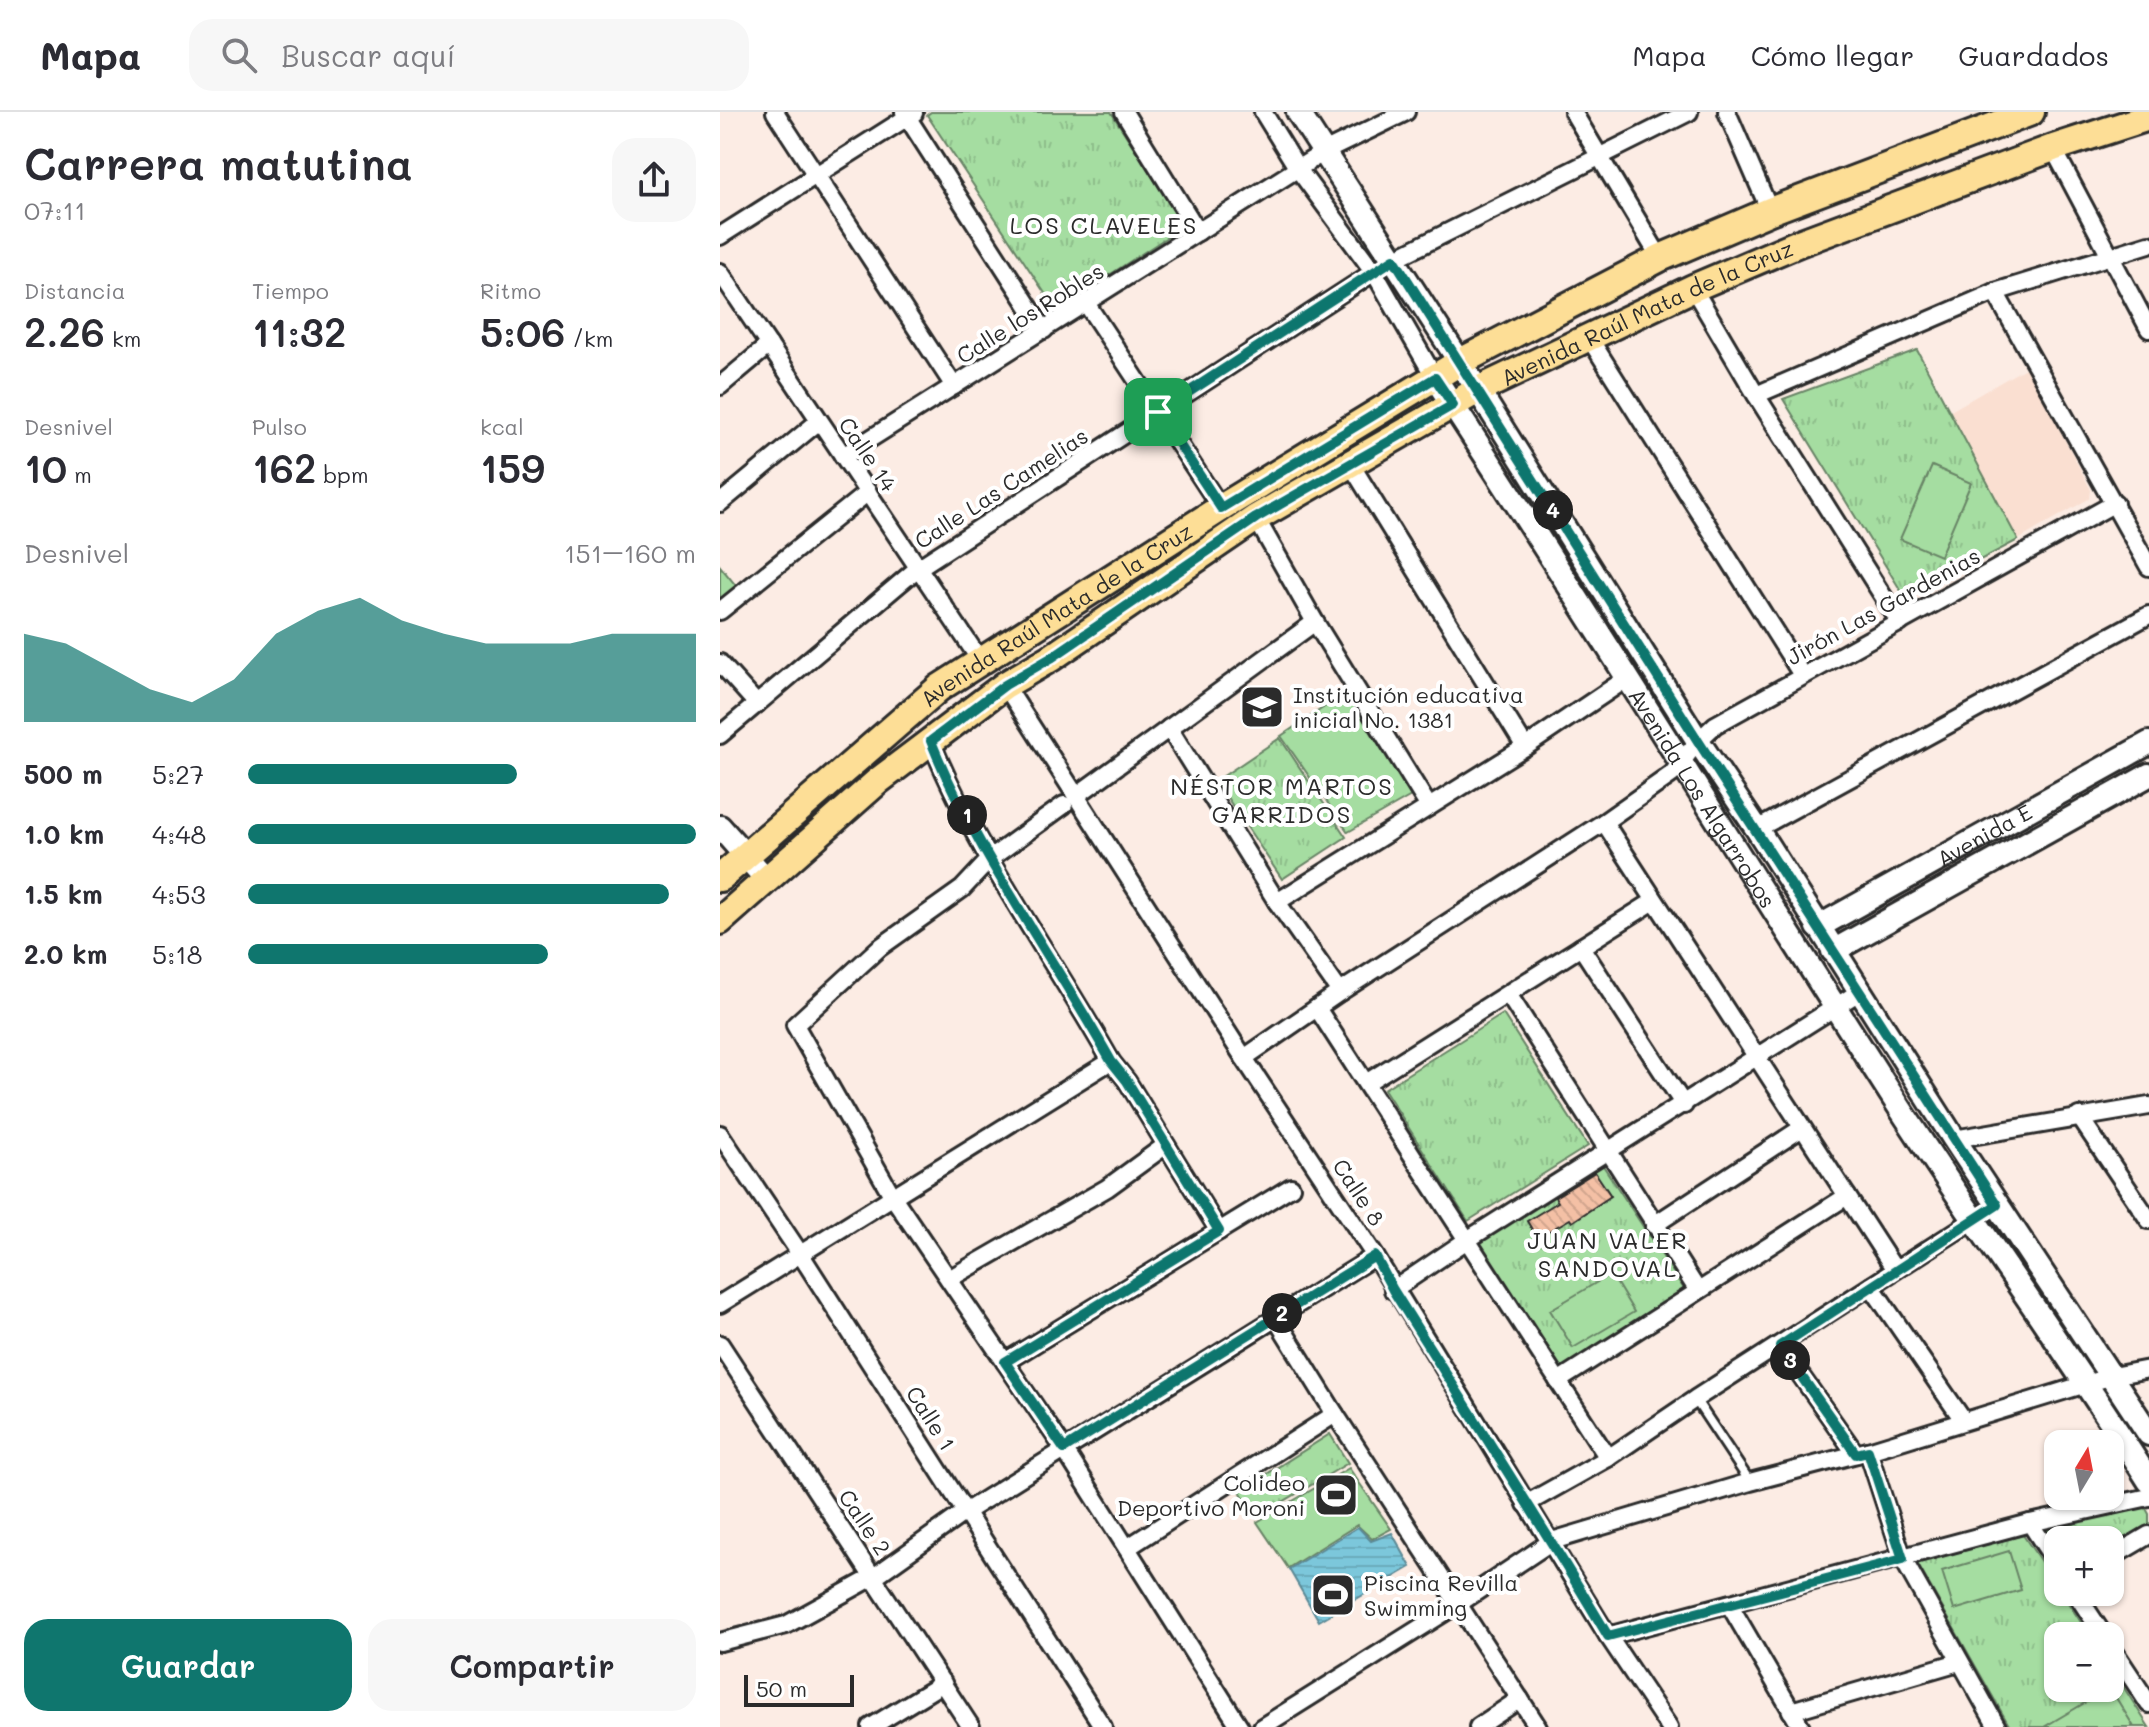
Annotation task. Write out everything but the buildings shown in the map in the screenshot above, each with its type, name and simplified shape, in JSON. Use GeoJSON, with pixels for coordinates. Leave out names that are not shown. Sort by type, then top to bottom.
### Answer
{"type":"FeatureCollection","features":[{"type":"Feature","properties":{"kind":"main road","name":"Avenida Raúl Mata de la Cruz"},"geometry":{"type":"LineString","coordinates":[[720,878],[939,688],[1221,508],[1460,362],[1660,258],[1770,211],[2031,112]]}},
{"type":"Feature","properties":{"kind":"main road","name":"Avenida Raúl Mata de la Cruz"},"geometry":{"type":"LineString","coordinates":[[720,921],[878,781],[1005,685],[1051,658],[1256,518],[1478,390],[1588,336],[1799,243],[2053,148],[2149,117]]}},
{"type":"Feature","properties":{"kind":"street"},"geometry":{"type":"LineString","coordinates":[[775,112],[954,386]]}},
{"type":"Feature","properties":{"kind":"street"},"geometry":{"type":"LineString","coordinates":[[1124,112],[1198,232]]}},
{"type":"Feature","properties":{"kind":"street","name":"Avenida Los Algarrobos"},"geometry":{"type":"LineString","coordinates":[[1263,112],[1298,169],[1374,272],[1435,378],[1682,760],[1898,1104],[2088,1385],[2149,1481]]}},
{"type":"Feature","properties":{"kind":"street","name":"Avenida Los Algarrobos"},"geometry":{"type":"LineString","coordinates":[[1298,112],[1859,992],[2149,1434]]}},
{"type":"Feature","properties":{"kind":"street","name":"Calle los Robles"},"geometry":{"type":"LineString","coordinates":[[843,456],[1324,152],[1406,112]]}},
{"type":"Feature","properties":{"kind":"street"},"geometry":{"type":"LineString","coordinates":[[1573,112],[1660,258]]}},
{"type":"Feature","properties":{"kind":"street","name":"Calle Las Camelias"},"geometry":{"type":"LineString","coordinates":[[918,568],[1394,259],[1689,112]]}},
{"type":"Feature","properties":{"kind":"street"},"geometry":{"type":"LineString","coordinates":[[1727,112],[1770,211]]}},
{"type":"Feature","properties":{"kind":"street"},"geometry":{"type":"LineString","coordinates":[[720,236],[909,114],[1044,330]]}},
{"type":"Feature","properties":{"kind":"street"},"geometry":{"type":"LineString","coordinates":[[2053,148],[2149,329]]}},
{"type":"Feature","properties":{"kind":"street"},"geometry":{"type":"LineString","coordinates":[[1756,395],[1995,292],[2149,244]]}},
{"type":"Feature","properties":{"kind":"street","name":"Calle 14"},"geometry":{"type":"LineString","coordinates":[[720,272],[980,660]]}},
{"type":"Feature","properties":{"kind":"street"},"geometry":{"type":"LineString","coordinates":[[1693,288],[1756,395],[1900,623]]}},
{"type":"Feature","properties":{"kind":"street"},"geometry":{"type":"LineString","coordinates":[[1995,292],[2149,567]]}},
{"type":"Feature","properties":{"kind":"street"},"geometry":{"type":"LineString","coordinates":[[1086,303],[1221,508]]}},
{"type":"Feature","properties":{"kind":"street"},"geometry":{"type":"LineString","coordinates":[[1588,336],[1802,675]]}},
{"type":"Feature","properties":{"kind":"street"},"geometry":{"type":"LineString","coordinates":[[720,386],[769,345]]}},
{"type":"Feature","properties":{"kind":"street"},"geometry":{"type":"LineString","coordinates":[[720,503],[819,421]]}},
{"type":"Feature","properties":{"kind":"street"},"geometry":{"type":"LineString","coordinates":[[1350,463],[1525,747]]}},
{"type":"Feature","properties":{"kind":"street"},"geometry":{"type":"LineString","coordinates":[[720,611],[868,492]]}},
{"type":"Feature","properties":{"kind":"street","name":"Jirón Las Gardenias"},"geometry":{"type":"LineString","coordinates":[[1244,1058],[1672,774],[1715,725],[2115,503]]}},
{"type":"Feature","properties":{"kind":"street"},"geometry":{"type":"LineString","coordinates":[[1256,518],[1315,622],[1429,807]]}},
{"type":"Feature","properties":{"kind":"street"},"geometry":{"type":"LineString","coordinates":[[720,735],[918,568]]}},
{"type":"Feature","properties":{"kind":"street"},"geometry":{"type":"LineString","coordinates":[[1757,829],[2149,615]]}},
{"type":"Feature","properties":{"kind":"street"},"geometry":{"type":"LineString","coordinates":[[1240,1727],[1064,1449],[893,1197],[795,1025],[879,948],[962,889],[991,858],[1315,622]]}},
{"type":"Feature","properties":{"kind":"street"},"geometry":{"type":"LineString","coordinates":[[720,663],[757,704]]}},
{"type":"Feature","properties":{"kind":"street"},"geometry":{"type":"LineString","coordinates":[[1277,902],[1525,747],[1629,677]]}},
{"type":"Feature","properties":{"kind":"street","name":"Calle 8"},"geometry":{"type":"LineString","coordinates":[[1005,685],[1070,800],[1375,1256],[1393,1290],[1552,1541],[1608,1636],[1669,1727]]}},
{"type":"Feature","properties":{"kind":"street"},"geometry":{"type":"LineString","coordinates":[[1169,728],[1277,902],[1340,992]]}},
{"type":"Feature","properties":{"kind":"street"},"geometry":{"type":"LineString","coordinates":[[931,741],[945,775],[991,858],[1111,1061],[1219,1231]]}},
{"type":"Feature","properties":{"kind":"street","name":"Avenida E"},"geometry":{"type":"LineString","coordinates":[[1818,927],[2149,743]]}},
{"type":"Feature","properties":{"kind":"street","name":"Avenida E"},"geometry":{"type":"LineString","coordinates":[[1833,951],[2149,775]]}},
{"type":"Feature","properties":{"kind":"street"},"geometry":{"type":"LineString","coordinates":[[1604,822],[1895,1270]]}},
{"type":"Feature","properties":{"kind":"street"},"geometry":{"type":"LineString","coordinates":[[720,827],[766,879]]}},
{"type":"Feature","properties":{"kind":"street"},"geometry":{"type":"LineString","coordinates":[[720,878],[741,902]]}},
{"type":"Feature","properties":{"kind":"street"},"geometry":{"type":"LineString","coordinates":[[1366,1083],[1654,901]]}},
{"type":"Feature","properties":{"kind":"street"},"geometry":{"type":"LineString","coordinates":[[1581,947],[1684,1105]]}},
{"type":"Feature","properties":{"kind":"street"},"geometry":{"type":"LineString","coordinates":[[1393,1290],[1859,992]]}},
{"type":"Feature","properties":{"kind":"street"},"geometry":{"type":"LineString","coordinates":[[1508,994],[1698,1291]]}},
{"type":"Feature","properties":{"kind":"street"},"geometry":{"type":"LineString","coordinates":[[1317,1008],[1608,1458]]}},
{"type":"Feature","properties":{"kind":"street"},"geometry":{"type":"LineString","coordinates":[[720,1304],[1111,1061]]}},
{"type":"Feature","properties":{"kind":"street"},"geometry":{"type":"LineString","coordinates":[[1954,1139],[2149,1106]]}},
{"type":"Feature","properties":{"kind":"street"},"geometry":{"type":"LineString","coordinates":[[2079,1116],[2149,1220]]}},
{"type":"Feature","properties":{"kind":"street"},"geometry":{"type":"LineString","coordinates":[[1654,1225],[1802,1128]]}},
{"type":"Feature","properties":{"kind":"street","name":"Calle 1"},"geometry":{"type":"LineString","coordinates":[[720,1134],[1100,1722]]}},
{"type":"Feature","properties":{"kind":"street"},"geometry":{"type":"LineString","coordinates":[[949,1279],[1107,1188],[1166,1145]]}},
{"type":"Feature","properties":{"kind":"street"},"geometry":{"type":"LineString","coordinates":[[1005,1362],[1291,1187]]}},
{"type":"Feature","properties":{"kind":"street"},"geometry":{"type":"LineString","coordinates":[[1558,1381],[1847,1196]]}},
{"type":"Feature","properties":{"kind":"street"},"geometry":{"type":"LineString","coordinates":[[1526,1504],[1608,1458],[1997,1205]]}},
{"type":"Feature","properties":{"kind":"street"},"geometry":{"type":"LineString","coordinates":[[720,1642],[786,1625],[875,1576],[965,1512],[1375,1256]]}},
{"type":"Feature","properties":{"kind":"street"},"geometry":{"type":"LineString","coordinates":[[1871,1286],[1963,1420]]}},
{"type":"Feature","properties":{"kind":"street"},"geometry":{"type":"LineString","coordinates":[[1275,1317],[1538,1727]]}},
{"type":"Feature","properties":{"kind":"street","name":"Calle 2"},"geometry":{"type":"LineString","coordinates":[[720,1344],[875,1576],[971,1727]]}},
{"type":"Feature","properties":{"kind":"street"},"geometry":{"type":"LineString","coordinates":[[1780,1346],[1862,1452],[1903,1559],[1997,1727]]}},
{"type":"Feature","properties":{"kind":"street"},"geometry":{"type":"LineString","coordinates":[[1262,1727],[1552,1541],[2112,1376],[2149,1369]]}},
{"type":"Feature","properties":{"kind":"street"},"geometry":{"type":"LineString","coordinates":[[1127,1548],[1335,1414]]}},
{"type":"Feature","properties":{"kind":"street"},"geometry":{"type":"LineString","coordinates":[[1608,1636],[2030,1523],[2149,1497]]}},
{"type":"Feature","properties":{"kind":"street"},"geometry":{"type":"LineString","coordinates":[[2030,1523],[2044,1544]]}},
{"type":"Feature","properties":{"kind":"street"},"geometry":{"type":"LineString","coordinates":[[2124,1550],[2149,1535]]}},
{"type":"Feature","properties":{"kind":"street"},"geometry":{"type":"LineString","coordinates":[[1729,1604],[1801,1727]]}},
{"type":"Feature","properties":{"kind":"street"},"geometry":{"type":"LineString","coordinates":[[1791,1711],[1959,1662]]}},
{"type":"Feature","properties":{"kind":"street"},"geometry":{"type":"LineString","coordinates":[[2124,1666],[2149,1704]]}},
{"type":"Feature","properties":{"kind":"street"},"geometry":{"type":"LineString","coordinates":[[871,1727],[943,1683]]}},
{"type":"Feature","properties":{"kind":"street"},"geometry":{"type":"LineString","coordinates":[[1478,1727],[1520,1699]]}},
{"type":"Feature","properties":{"kind":"street"},"geometry":{"type":"LineString","coordinates":[[1081,1727],[1100,1722]]}},
{"type":"Feature","properties":{"kind":"lane"},"geometry":{"type":"LineString","coordinates":[[1695,1399],[1750,1482]]}},
{"type":"Feature","properties":{"kind":"shaded area"},"geometry":{"type":"Polygon","coordinates":[[[2027,367],[2091,490],[2090,498],[2018,540],[1949,412],[2027,367]]]}},
{"type":"Feature","properties":{"kind":"green space"},"geometry":{"type":"Polygon","coordinates":[[[931,112],[1111,112],[1184,226],[1056,310],[927,115],[931,112]]]}},
{"type":"Feature","properties":{"kind":"green space"},"geometry":{"type":"Polygon","coordinates":[[[1917,350],[2018,540],[1906,599],[1783,399],[1917,350]]]}},
{"type":"Feature","properties":{"kind":"green space"},"geometry":{"type":"Polygon","coordinates":[[[1932,466],[1971,483],[1940,556],[1900,539],[1932,466]]]}},
{"type":"Feature","properties":{"kind":"green space"},"geometry":{"type":"Polygon","coordinates":[[[720,566],[738,588],[720,603],[720,566]]]}},
{"type":"Feature","properties":{"kind":"green space"},"geometry":{"type":"Polygon","coordinates":[[[1347,692],[1411,796],[1348,832],[1281,736],[1347,692]]]}},
{"type":"Feature","properties":{"kind":"green space"},"geometry":{"type":"Polygon","coordinates":[[[1280,738],[1346,837],[1282,879],[1216,781],[1280,738]]]}},
{"type":"Feature","properties":{"kind":"green space"},"geometry":{"type":"Polygon","coordinates":[[[1503,1014],[1588,1146],[1468,1221],[1384,1089],[1503,1014]]]}},
{"type":"Feature","properties":{"kind":"green space"},"geometry":{"type":"Polygon","coordinates":[[[1602,1164],[1684,1289],[1561,1369],[1478,1241],[1602,1164]]]}},
{"type":"Feature","properties":{"kind":"green space"},"geometry":{"type":"Polygon","coordinates":[[[1611,1274],[1634,1312],[1573,1348],[1550,1310],[1611,1274]]]}},
{"type":"Feature","properties":{"kind":"green space"},"geometry":{"type":"Polygon","coordinates":[[[1330,1434],[1348,1463],[1256,1518],[1240,1491],[1330,1434]]]}},
{"type":"Feature","properties":{"kind":"green space","name":"Colideo Deportivo Moroni"},"geometry":{"type":"Polygon","coordinates":[[[1349,1468],[1391,1529],[1372,1539],[1357,1525],[1288,1568],[1257,1522],[1349,1468]]]}},
{"type":"Feature","properties":{"kind":"green space"},"geometry":{"type":"Polygon","coordinates":[[[2144,1505],[2149,1514],[2149,1527],[2124,1540],[2124,1526],[2057,1526],[2124,1510],[2144,1505]]]}},
{"type":"Feature","properties":{"kind":"green space"},"geometry":{"type":"Polygon","coordinates":[[[2023,1535],[2044,1566],[2044,1606],[2070,1606],[2081,1622],[2044,1622],[2044,1702],[2124,1702],[2124,1688],[2149,1727],[2010,1727],[1917,1563],[2023,1535]]]}},
{"type":"Feature","properties":{"kind":"green space"},"geometry":{"type":"Polygon","coordinates":[[[2009,1551],[2021,1590],[1954,1610],[1942,1571],[2009,1551]]]}},
{"type":"Feature","properties":{"kind":"green space"},"geometry":{"type":"Polygon","coordinates":[[[2086,1702],[2119,1702],[2134,1727],[2044,1727],[2086,1702]]]}},
{"type":"Feature","properties":{"kind":"water","name":"Piscina Revilla Swimming"},"geometry":{"type":"Polygon","coordinates":[[[1358,1527],[1371,1541],[1392,1533],[1411,1567],[1319,1621],[1289,1569],[1358,1527]]]}},
{"type":"Feature","properties":{"kind":"place","name":"Institución educativa inicial No. 1381"},"geometry":{"type":"Point","coordinates":[1262,707]}},
{"type":"Feature","properties":{"kind":"place","name":"Colideo Deportivo Moroni"},"geometry":{"type":"Point","coordinates":[1336,1495]}},
{"type":"Feature","properties":{"kind":"place","name":"Piscina Revilla Swimming"},"geometry":{"type":"Point","coordinates":[1333,1595]}},
{"type":"Feature","properties":{"kind":"district","name":"LOS CLAVELES"},"geometry":{"type":"Point","coordinates":[1104,224]}},
{"type":"Feature","properties":{"kind":"district","name":"NÉSTOR MARTOS GARRIDOS"},"geometry":{"type":"Point","coordinates":[1282,799]}},
{"type":"Feature","properties":{"kind":"district","name":"JUAN VALER SANDOVAL"},"geometry":{"type":"Point","coordinates":[1608,1253]}},
{"type":"Feature","properties":{"kind":"route"},"geometry":{"type":"LineString","coordinates":[[1394,259],[1698,741],[1997,1205],[1780,1346],[1856,1454],[1868,1451],[1903,1559],[1608,1636],[1552,1541],[1393,1290],[1375,1256],[1064,1449],[1005,1362],[1219,1231],[1127,1081],[1111,1061],[991,858],[945,775],[931,741],[1005,685],[1051,658],[1256,518],[1453,405],[1435,378],[1221,508],[1158,412],[1394,259]]}}]}
